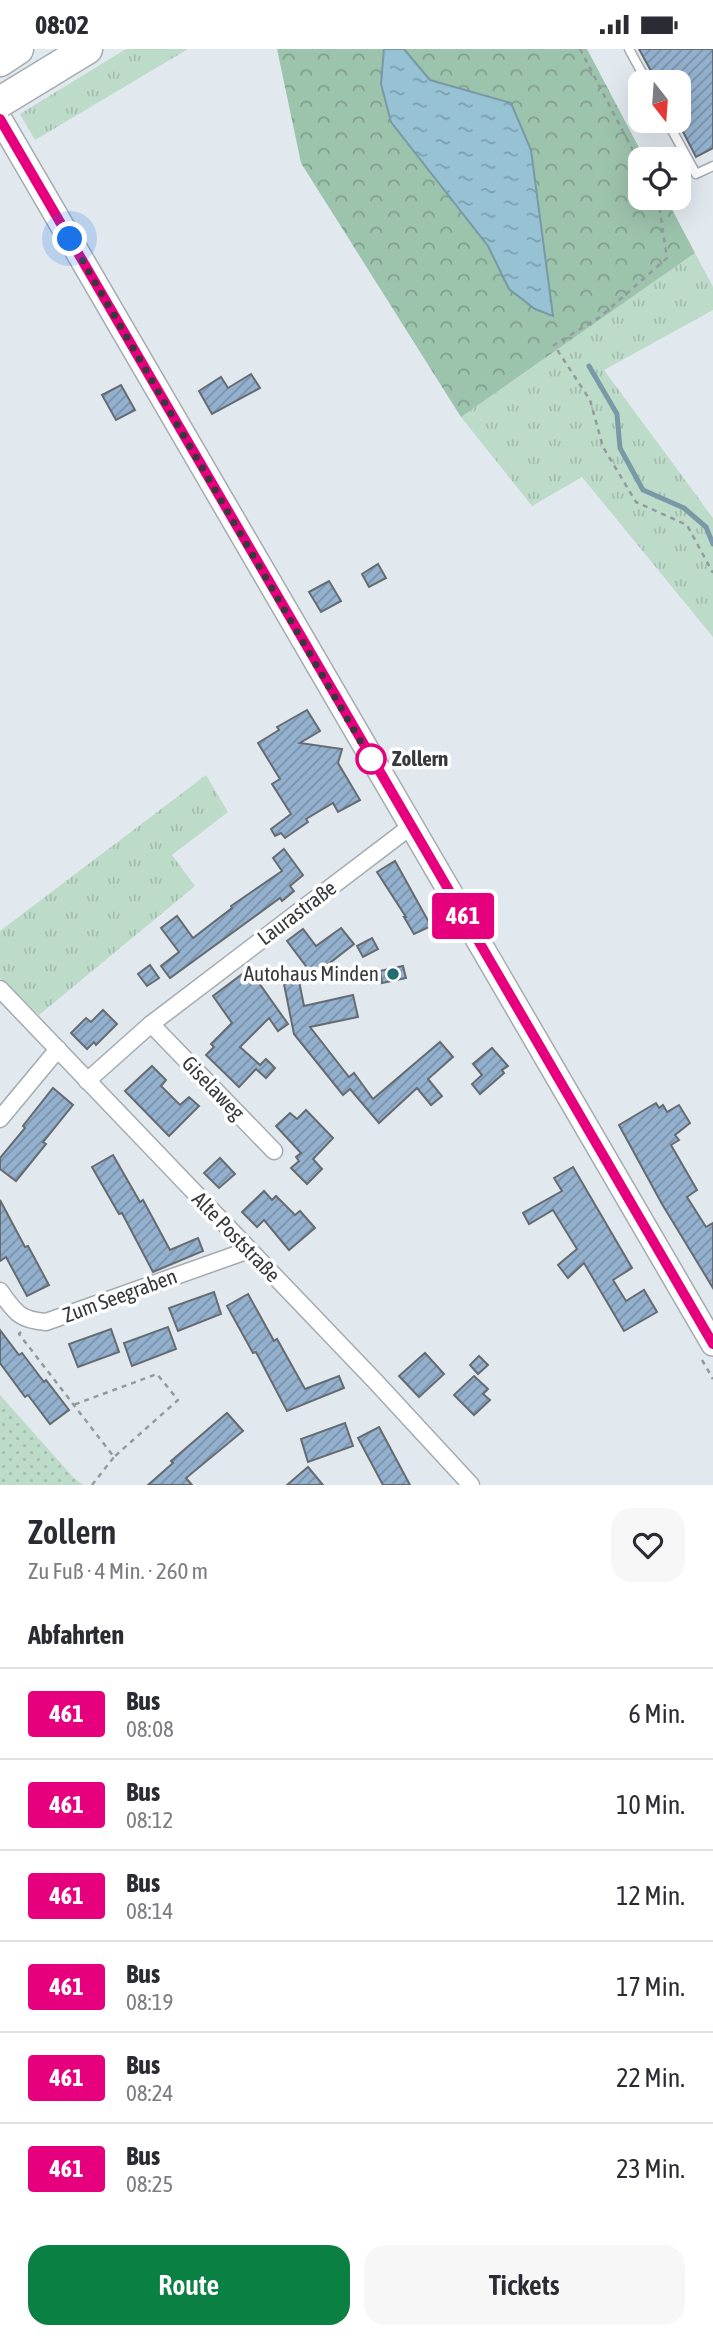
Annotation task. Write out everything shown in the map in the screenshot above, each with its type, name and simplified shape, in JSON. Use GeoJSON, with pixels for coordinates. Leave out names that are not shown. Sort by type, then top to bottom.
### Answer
{"type":"FeatureCollection","features":[{"type":"Feature","properties":{"kind":"highway"},"geometry":{"type":"LineString","coordinates":[[0,61],[18,49]]}},
{"type":"Feature","properties":{"kind":"highway"},"geometry":{"type":"LineString","coordinates":[[0,102],[87,49]]}},
{"type":"Feature","properties":{"kind":"main road"},"geometry":{"type":"LineString","coordinates":[[0,119],[713,1344]]}},
{"type":"Feature","properties":{"kind":"street","name":"Laurastraße"},"geometry":{"type":"LineString","coordinates":[[87,1081],[151,1024],[410,827]]}},
{"type":"Feature","properties":{"kind":"street","name":"Alte Poststraße"},"geometry":{"type":"LineString","coordinates":[[0,989],[471,1485]]}},
{"type":"Feature","properties":{"kind":"street","name":"Giselaweg"},"geometry":{"type":"LineString","coordinates":[[151,1024],[274,1151]]}},
{"type":"Feature","properties":{"kind":"street"},"geometry":{"type":"LineString","coordinates":[[0,1119],[58,1049]]}},
{"type":"Feature","properties":{"kind":"street","name":"Zum Seegraben"},"geometry":{"type":"LineString","coordinates":[[0,1291],[18,1315],[35,1321],[59,1319],[249,1250]]}},
{"type":"Feature","properties":{"kind":"lane"},"geometry":{"type":"LineString","coordinates":[[629,49],[640,70]]}},
{"type":"Feature","properties":{"kind":"lane"},"geometry":{"type":"LineString","coordinates":[[674,133],[696,174],[713,166]]}},
{"type":"Feature","properties":{"kind":"path"},"geometry":{"type":"LineString","coordinates":[[580,49],[631,147]]}},
{"type":"Feature","properties":{"kind":"path"},"geometry":{"type":"LineString","coordinates":[[660,210],[667,258],[600,317],[554,345],[590,400],[603,447],[636,502],[687,525],[713,573]]}},
{"type":"Feature","properties":{"kind":"path"},"geometry":{"type":"LineString","coordinates":[[35,1321],[19,1334],[114,1457]]}},
{"type":"Feature","properties":{"kind":"path"},"geometry":{"type":"LineString","coordinates":[[74,1405],[157,1374],[178,1400],[114,1457],[92,1485]]}},
{"type":"Feature","properties":{"kind":"green space"},"geometry":{"type":"Polygon","coordinates":[[[126,49],[188,49],[35,140],[20,114],[126,49]]]}},
{"type":"Feature","properties":{"kind":"green space"},"geometry":{"type":"Polygon","coordinates":[[[277,49],[384,49],[381,84],[437,178],[488,246],[509,289],[553,315],[531,150],[511,103],[430,80],[404,49],[587,49],[628,127],[628,133],[631,133],[639,147],[628,147],[628,210],[672,210],[695,253],[461,417],[301,163],[277,49]]]}},
{"type":"Feature","properties":{"kind":"green space"},"geometry":{"type":"Polygon","coordinates":[[[695,253],[713,287],[713,310],[604,370],[713,518],[713,637],[582,477],[532,506],[461,417],[695,253]]]}},
{"type":"Feature","properties":{"kind":"green space"},"geometry":{"type":"Polygon","coordinates":[[[206,775],[228,812],[172,855],[195,886],[39,1015],[0,978],[0,931],[206,775]]]}},
{"type":"Feature","properties":{"kind":"green space"},"geometry":{"type":"Polygon","coordinates":[[[0,1395],[73,1477],[83,1485],[0,1485],[0,1395]]]}},
{"type":"Feature","properties":{"kind":"water"},"geometry":{"type":"Polygon","coordinates":[[[384,49],[404,49],[430,80],[511,103],[531,150],[553,316],[535,309],[509,289],[488,246],[391,122],[381,84],[384,49]]]}},
{"type":"Feature","properties":{"kind":"building"},"geometry":{"type":"Polygon","coordinates":[[[639,49],[713,49],[713,148],[696,157],[684,133],[691,133],[691,70],[650,70],[639,49]]]}},
{"type":"Feature","properties":{"kind":"building"},"geometry":{"type":"Polygon","coordinates":[[[251,374],[260,388],[212,414],[199,391],[221,377],[228,388],[251,374]]]}},
{"type":"Feature","properties":{"kind":"building"},"geometry":{"type":"Polygon","coordinates":[[[121,385],[135,410],[116,420],[102,395],[121,385]]]}},
{"type":"Feature","properties":{"kind":"building"},"geometry":{"type":"Polygon","coordinates":[[[378,564],[386,578],[369,587],[362,574],[378,564]]]}},
{"type":"Feature","properties":{"kind":"building"},"geometry":{"type":"Polygon","coordinates":[[[329,581],[341,601],[321,612],[309,592],[329,581]]]}},
{"type":"Feature","properties":{"kind":"building"},"geometry":{"type":"Polygon","coordinates":[[[307,710],[320,731],[300,743],[342,749],[338,763],[360,800],[338,812],[333,803],[306,819],[308,822],[285,838],[281,833],[275,836],[271,829],[291,814],[272,784],[280,779],[258,743],[279,730],[277,727],[307,710]]]}},
{"type":"Feature","properties":{"kind":"building"},"geometry":{"type":"Polygon","coordinates":[[[284,849],[303,875],[290,886],[294,891],[282,901],[280,898],[170,978],[161,966],[179,952],[161,928],[177,916],[193,938],[232,908],[231,906],[282,871],[273,858],[284,849]]]}},
{"type":"Feature","properties":{"kind":"building"},"geometry":{"type":"Polygon","coordinates":[[[395,861],[431,926],[414,934],[377,872],[395,861]]]}},
{"type":"Feature","properties":{"kind":"building"},"geometry":{"type":"Polygon","coordinates":[[[341,928],[354,944],[326,966],[327,970],[312,974],[287,941],[303,929],[316,946],[341,928]]]}},
{"type":"Feature","properties":{"kind":"building"},"geometry":{"type":"Polygon","coordinates":[[[372,938],[378,949],[363,957],[357,946],[372,938]]]}},
{"type":"Feature","properties":{"kind":"building"},"geometry":{"type":"Polygon","coordinates":[[[150,965],[159,978],[147,986],[138,974],[150,965]]]}},
{"type":"Feature","properties":{"kind":"building","name":"Autohaus Minden"},"geometry":{"type":"Polygon","coordinates":[[[403,966],[406,978],[382,983],[380,971],[403,966]]]}},
{"type":"Feature","properties":{"kind":"building"},"geometry":{"type":"Polygon","coordinates":[[[249,969],[288,1024],[278,1031],[269,1018],[240,1047],[260,1065],[266,1059],[275,1068],[266,1078],[256,1069],[239,1087],[206,1055],[214,1047],[211,1044],[232,1023],[213,996],[249,969]]]}},
{"type":"Feature","properties":{"kind":"building"},"geometry":{"type":"Polygon","coordinates":[[[299,981],[304,1006],[353,995],[358,1017],[310,1027],[349,1077],[354,1073],[373,1099],[440,1042],[453,1057],[428,1079],[442,1096],[431,1105],[417,1088],[379,1123],[350,1089],[343,1095],[294,1034],[284,984],[299,981]]]}},
{"type":"Feature","properties":{"kind":"building"},"geometry":{"type":"Polygon","coordinates":[[[103,1010],[117,1024],[96,1045],[94,1042],[87,1049],[71,1033],[86,1018],[91,1022],[103,1010]]]}},
{"type":"Feature","properties":{"kind":"building"},"geometry":{"type":"Polygon","coordinates":[[[492,1048],[508,1066],[502,1070],[504,1073],[480,1094],[472,1084],[482,1075],[473,1064],[492,1048]]]}},
{"type":"Feature","properties":{"kind":"building"},"geometry":{"type":"Polygon","coordinates":[[[152,1066],[166,1080],[161,1086],[180,1105],[189,1097],[199,1106],[169,1136],[125,1091],[152,1066]]]}},
{"type":"Feature","properties":{"kind":"building"},"geometry":{"type":"Polygon","coordinates":[[[53,1088],[73,1105],[16,1181],[0,1169],[0,1158],[53,1088]]]}},
{"type":"Feature","properties":{"kind":"building"},"geometry":{"type":"Polygon","coordinates":[[[656,1103],[659,1108],[663,1105],[667,1112],[679,1105],[690,1123],[675,1135],[679,1140],[671,1145],[697,1190],[687,1197],[706,1227],[713,1223],[713,1288],[662,1204],[619,1125],[656,1103]]]}},
{"type":"Feature","properties":{"kind":"building"},"geometry":{"type":"Polygon","coordinates":[[[306,1110],[333,1138],[313,1159],[322,1169],[307,1184],[291,1168],[299,1161],[296,1157],[301,1153],[276,1126],[290,1113],[297,1119],[306,1110]]]}},
{"type":"Feature","properties":{"kind":"building"},"geometry":{"type":"Polygon","coordinates":[[[113,1155],[140,1202],[143,1200],[170,1250],[198,1238],[203,1251],[153,1272],[122,1213],[119,1214],[92,1167],[113,1155]]]}},
{"type":"Feature","properties":{"kind":"building"},"geometry":{"type":"Polygon","coordinates":[[[220,1158],[235,1174],[219,1188],[204,1173],[220,1158]]]}},
{"type":"Feature","properties":{"kind":"building"},"geometry":{"type":"Polygon","coordinates":[[[573,1167],[632,1268],[613,1280],[626,1301],[644,1290],[657,1312],[624,1331],[584,1263],[568,1278],[558,1265],[577,1249],[553,1210],[529,1224],[523,1213],[562,1191],[554,1178],[573,1167]]]}},
{"type":"Feature","properties":{"kind":"building"},"geometry":{"type":"Polygon","coordinates":[[[264,1191],[272,1200],[276,1196],[295,1215],[300,1211],[315,1228],[289,1250],[264,1220],[257,1227],[242,1212],[264,1191]]]}},
{"type":"Feature","properties":{"kind":"building"},"geometry":{"type":"Polygon","coordinates":[[[0,1200],[49,1285],[27,1296],[6,1257],[0,1261],[0,1200]]]}},
{"type":"Feature","properties":{"kind":"building"},"geometry":{"type":"Polygon","coordinates":[[[214,1292],[221,1314],[178,1331],[169,1308],[214,1292]]]}},
{"type":"Feature","properties":{"kind":"building"},"geometry":{"type":"Polygon","coordinates":[[[248,1294],[305,1389],[339,1376],[344,1388],[287,1411],[256,1352],[253,1353],[227,1306],[248,1294]]]}},
{"type":"Feature","properties":{"kind":"building"},"geometry":{"type":"Polygon","coordinates":[[[168,1327],[176,1349],[132,1366],[124,1343],[168,1327]]]}},
{"type":"Feature","properties":{"kind":"building"},"geometry":{"type":"Polygon","coordinates":[[[111,1329],[119,1352],[78,1367],[69,1344],[111,1329]]]}},
{"type":"Feature","properties":{"kind":"building"},"geometry":{"type":"Polygon","coordinates":[[[0,1330],[19,1355],[22,1353],[44,1382],[46,1380],[69,1410],[50,1424],[28,1395],[25,1397],[0,1363],[0,1330]]]}},
{"type":"Feature","properties":{"kind":"building"},"geometry":{"type":"Polygon","coordinates":[[[425,1353],[444,1374],[419,1397],[399,1376],[425,1353]]]}},
{"type":"Feature","properties":{"kind":"building"},"geometry":{"type":"Polygon","coordinates":[[[479,1356],[488,1365],[478,1374],[470,1365],[479,1356]]]}},
{"type":"Feature","properties":{"kind":"building"},"geometry":{"type":"Polygon","coordinates":[[[474,1376],[488,1389],[483,1394],[490,1400],[474,1415],[454,1395],[474,1376]]]}},
{"type":"Feature","properties":{"kind":"building"},"geometry":{"type":"Polygon","coordinates":[[[227,1413],[243,1431],[186,1478],[192,1485],[148,1485],[173,1463],[171,1461],[227,1413]]]}},
{"type":"Feature","properties":{"kind":"building"},"geometry":{"type":"Polygon","coordinates":[[[345,1423],[353,1446],[308,1462],[301,1439],[345,1423]]]}},
{"type":"Feature","properties":{"kind":"building"},"geometry":{"type":"Polygon","coordinates":[[[379,1427],[410,1485],[383,1485],[358,1438],[379,1427]]]}},
{"type":"Feature","properties":{"kind":"building"},"geometry":{"type":"Polygon","coordinates":[[[308,1467],[323,1485],[287,1485],[308,1467]]]}},
{"type":"Feature","properties":{"kind":"waterway"},"geometry":{"type":"LineString","coordinates":[[589,366],[617,414],[620,448],[643,490],[684,508],[706,527],[713,544]]}},
{"type":"Feature","properties":{"kind":"bus line","name":"461"},"geometry":{"type":"LineString","coordinates":[[0,119],[377,771],[713,1344]]}},
{"type":"Feature","properties":{"kind":"place","name":"Zollern"},"geometry":{"type":"Point","coordinates":[371,759]}},
{"type":"Feature","properties":{"kind":"place","name":"Autohaus Minden"},"geometry":{"type":"Point","coordinates":[393,974]}},
{"type":"Feature","properties":{"kind":"route"},"geometry":{"type":"LineString","coordinates":[[70,239],[377,770],[371,759]]}}]}
